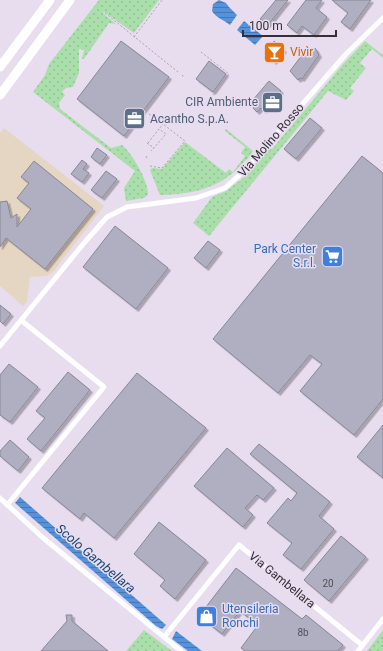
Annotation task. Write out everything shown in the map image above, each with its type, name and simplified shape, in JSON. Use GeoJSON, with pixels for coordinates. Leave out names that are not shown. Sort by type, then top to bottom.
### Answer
{"type":"FeatureCollection","features":[{"type":"Feature","properties":{"kind":"highway"},"geometry":{"type":"LineString","coordinates":[[0,67],[50,0]]}},
{"type":"Feature","properties":{"kind":"highway"},"geometry":{"type":"LineString","coordinates":[[0,95],[70,0]]}},
{"type":"Feature","properties":{"kind":"street","name":"Via Molino Rosso"},"geometry":{"type":"LineString","coordinates":[[0,346],[99,225],[115,212],[141,204],[196,198],[212,194],[225,188],[236,179],[346,54],[383,18]]}},
{"type":"Feature","properties":{"kind":"street"},"geometry":{"type":"LineString","coordinates":[[7,505],[104,387],[22,321]]}},
{"type":"Feature","properties":{"kind":"street"},"geometry":{"type":"LineString","coordinates":[[0,498],[42,537],[181,651]]}},
{"type":"Feature","properties":{"kind":"street","name":"Via Gambellara"},"geometry":{"type":"LineString","coordinates":[[164,638],[239,544],[362,646]]}},
{"type":"Feature","properties":{"kind":"street"},"geometry":{"type":"LineString","coordinates":[[358,651],[383,619]]}},
{"type":"Feature","properties":{"kind":"path"},"geometry":{"type":"LineString","coordinates":[[133,38],[162,0]]}},
{"type":"Feature","properties":{"kind":"path"},"geometry":{"type":"LineString","coordinates":[[105,13],[130,33],[133,38],[178,72]]}},
{"type":"Feature","properties":{"kind":"path"},"geometry":{"type":"LineString","coordinates":[[200,52],[229,74],[212,97]]}},
{"type":"Feature","properties":{"kind":"path"},"geometry":{"type":"LineString","coordinates":[[148,168],[151,166],[162,168],[184,141],[149,114]]}},
{"type":"Feature","properties":{"kind":"path"},"geometry":{"type":"LineString","coordinates":[[154,148],[147,143],[163,124]]}},
{"type":"Feature","properties":{"kind":"path"},"geometry":{"type":"LineString","coordinates":[[151,151],[166,134],[159,129]]}},
{"type":"Feature","properties":{"kind":"shaded area"},"geometry":{"type":"Polygon","coordinates":[[[4,128],[104,206],[53,272],[47,276],[30,277],[27,301],[23,306],[0,286],[0,133],[4,128]]]}},
{"type":"Feature","properties":{"kind":"green space"},"geometry":{"type":"Polygon","coordinates":[[[99,0],[159,0],[134,33],[104,12],[103,13],[116,24],[109,23],[84,59],[82,59],[84,50],[79,49],[79,73],[73,87],[66,88],[62,92],[65,95],[59,103],[60,109],[111,148],[122,145],[126,149],[139,168],[146,183],[148,195],[144,198],[126,201],[124,188],[135,171],[33,92],[45,75],[49,64],[99,0]]]}},
{"type":"Feature","properties":{"kind":"green space"},"geometry":{"type":"Polygon","coordinates":[[[365,41],[383,55],[383,58],[372,49],[360,63],[366,68],[350,88],[354,91],[346,100],[328,91],[209,236],[193,223],[212,197],[226,191],[244,177],[269,148],[272,149],[343,64],[365,41]]]}},
{"type":"Feature","properties":{"kind":"green space"},"geometry":{"type":"Polygon","coordinates":[[[226,129],[253,151],[251,155],[233,173],[224,180],[204,189],[160,195],[150,170],[152,168],[162,169],[185,142],[226,173],[229,169],[233,172],[245,156],[241,153],[245,147],[225,131],[226,129]]]}},
{"type":"Feature","properties":{"kind":"green space"},"geometry":{"type":"Polygon","coordinates":[[[144,630],[172,651],[126,651],[144,630]]]}},
{"type":"Feature","properties":{"kind":"green space"},"geometry":{"type":"Polygon","coordinates":[[[383,630],[383,651],[367,651],[383,630]]]}},
{"type":"Feature","properties":{"kind":"water"},"geometry":{"type":"Polygon","coordinates":[[[219,0],[226,3],[237,15],[230,25],[217,17],[212,11],[213,4],[219,0]]]}},
{"type":"Feature","properties":{"kind":"water"},"geometry":{"type":"Polygon","coordinates":[[[244,21],[263,36],[255,45],[237,30],[244,21]]]}},
{"type":"Feature","properties":{"kind":"water"},"geometry":{"type":"Polygon","coordinates":[[[20,497],[166,625],[162,629],[156,626],[15,503],[20,497]]]}},
{"type":"Feature","properties":{"kind":"water"},"geometry":{"type":"Polygon","coordinates":[[[176,631],[202,651],[188,651],[172,639],[176,631]]]}},
{"type":"Feature","properties":{"kind":"building"},"geometry":{"type":"Polygon","coordinates":[[[276,0],[288,0],[268,25],[260,19],[276,0]]]}},
{"type":"Feature","properties":{"kind":"building"},"geometry":{"type":"Polygon","coordinates":[[[306,0],[322,0],[316,8],[327,17],[314,35],[302,26],[297,33],[287,25],[306,0]]]}},
{"type":"Feature","properties":{"kind":"building"},"geometry":{"type":"Polygon","coordinates":[[[332,0],[371,0],[350,29],[341,22],[348,13],[332,0]]]}},
{"type":"Feature","properties":{"kind":"building"},"geometry":{"type":"Polygon","coordinates":[[[121,41],[169,77],[124,136],[77,99],[121,41]]]}},
{"type":"Feature","properties":{"kind":"building"},"geometry":{"type":"Polygon","coordinates":[[[274,41],[284,50],[274,62],[264,54],[274,41]]]}},
{"type":"Feature","properties":{"kind":"building"},"geometry":{"type":"Polygon","coordinates":[[[308,47],[312,51],[315,48],[319,55],[302,79],[300,78],[298,80],[290,71],[308,47]]]}},
{"type":"Feature","properties":{"kind":"building"},"geometry":{"type":"Polygon","coordinates":[[[209,61],[226,74],[213,92],[196,79],[209,61]]]}},
{"type":"Feature","properties":{"kind":"building"},"geometry":{"type":"Polygon","coordinates":[[[269,81],[281,91],[264,111],[261,108],[257,112],[253,108],[256,104],[252,101],[269,81]]]}},
{"type":"Feature","properties":{"kind":"building"},"geometry":{"type":"Polygon","coordinates":[[[310,118],[322,128],[296,159],[284,149],[310,118]]]}},
{"type":"Feature","properties":{"kind":"building"},"geometry":{"type":"Polygon","coordinates":[[[97,148],[107,155],[100,164],[91,157],[97,148]]]}},
{"type":"Feature","properties":{"kind":"building","name":"Park Center S.r.l."},"geometry":{"type":"Polygon","coordinates":[[[362,156],[383,173],[383,399],[354,435],[300,391],[322,364],[310,355],[278,393],[213,339],[362,156]]]}},
{"type":"Feature","properties":{"kind":"building"},"geometry":{"type":"Polygon","coordinates":[[[82,160],[87,164],[83,169],[89,173],[82,182],[71,174],[82,160]]]}},
{"type":"Feature","properties":{"kind":"building"},"geometry":{"type":"Polygon","coordinates":[[[34,161],[93,209],[45,269],[6,238],[0,247],[0,202],[7,201],[11,218],[17,214],[17,227],[31,209],[17,198],[29,183],[21,177],[34,161]]]}},
{"type":"Feature","properties":{"kind":"building"},"geometry":{"type":"Polygon","coordinates":[[[106,171],[117,179],[102,198],[91,190],[106,171]]]}},
{"type":"Feature","properties":{"kind":"building"},"geometry":{"type":"Polygon","coordinates":[[[115,226],[168,268],[136,309],[83,267],[115,226]]]}},
{"type":"Feature","properties":{"kind":"building"},"geometry":{"type":"Polygon","coordinates":[[[208,241],[220,250],[206,268],[194,258],[208,241]]]}},
{"type":"Feature","properties":{"kind":"building"},"geometry":{"type":"Polygon","coordinates":[[[0,305],[11,314],[3,324],[0,321],[0,305]]]}},
{"type":"Feature","properties":{"kind":"building"},"geometry":{"type":"Polygon","coordinates":[[[9,364],[38,387],[10,422],[0,415],[0,375],[9,364]]]}},
{"type":"Feature","properties":{"kind":"building"},"geometry":{"type":"Polygon","coordinates":[[[68,372],[90,390],[41,451],[27,439],[45,418],[36,411],[68,372]]]}},
{"type":"Feature","properties":{"kind":"building"},"geometry":{"type":"Polygon","coordinates":[[[137,373],[206,428],[114,538],[84,513],[80,519],[42,488],[137,373]]]}},
{"type":"Feature","properties":{"kind":"building"},"geometry":{"type":"Polygon","coordinates":[[[383,425],[383,478],[357,457],[383,425]]]}},
{"type":"Feature","properties":{"kind":"building"},"geometry":{"type":"Polygon","coordinates":[[[10,440],[29,457],[18,471],[0,456],[0,451],[10,440]]]}},
{"type":"Feature","properties":{"kind":"building"},"geometry":{"type":"Polygon","coordinates":[[[259,444],[330,502],[319,516],[334,529],[301,569],[283,555],[292,543],[267,523],[288,498],[291,501],[297,493],[250,454],[259,444]]]}},
{"type":"Feature","properties":{"kind":"building"},"geometry":{"type":"Polygon","coordinates":[[[227,448],[274,488],[263,500],[257,495],[245,508],[253,515],[243,527],[194,486],[227,448]]]}},
{"type":"Feature","properties":{"kind":"building"},"geometry":{"type":"Polygon","coordinates":[[[159,522],[206,560],[175,599],[160,586],[165,580],[134,554],[159,522]]]}},
{"type":"Feature","properties":{"kind":"building"},"geometry":{"type":"Polygon","coordinates":[[[341,536],[366,557],[329,601],[304,580],[341,536]]]}},
{"type":"Feature","properties":{"kind":"building"},"geometry":{"type":"Polygon","coordinates":[[[236,568],[302,619],[306,615],[343,645],[338,651],[245,651],[241,648],[258,625],[240,611],[222,634],[199,616],[236,568]]]}},
{"type":"Feature","properties":{"kind":"building"},"geometry":{"type":"Polygon","coordinates":[[[66,615],[72,615],[72,621],[108,651],[41,651],[67,621],[66,615]]]}},
{"type":"Feature","properties":{"kind":"place","name":"Vivìr"},"geometry":{"type":"Point","coordinates":[274,52]}},
{"type":"Feature","properties":{"kind":"place","name":"CIR Ambiente"},"geometry":{"type":"Point","coordinates":[273,102]}},
{"type":"Feature","properties":{"kind":"place","name":"Acantho S.p.A."},"geometry":{"type":"Point","coordinates":[135,119]}},
{"type":"Feature","properties":{"kind":"place","name":"Park Center S.r.l."},"geometry":{"type":"Point","coordinates":[332,256]}},
{"type":"Feature","properties":{"kind":"place","name":"Utensileria Ronchi"},"geometry":{"type":"Point","coordinates":[207,616]}},
{"type":"Feature","properties":{"kind":"water label","name":"Scolo Gambellara"},"geometry":{"type":"Point","coordinates":[96,558]}}]}
